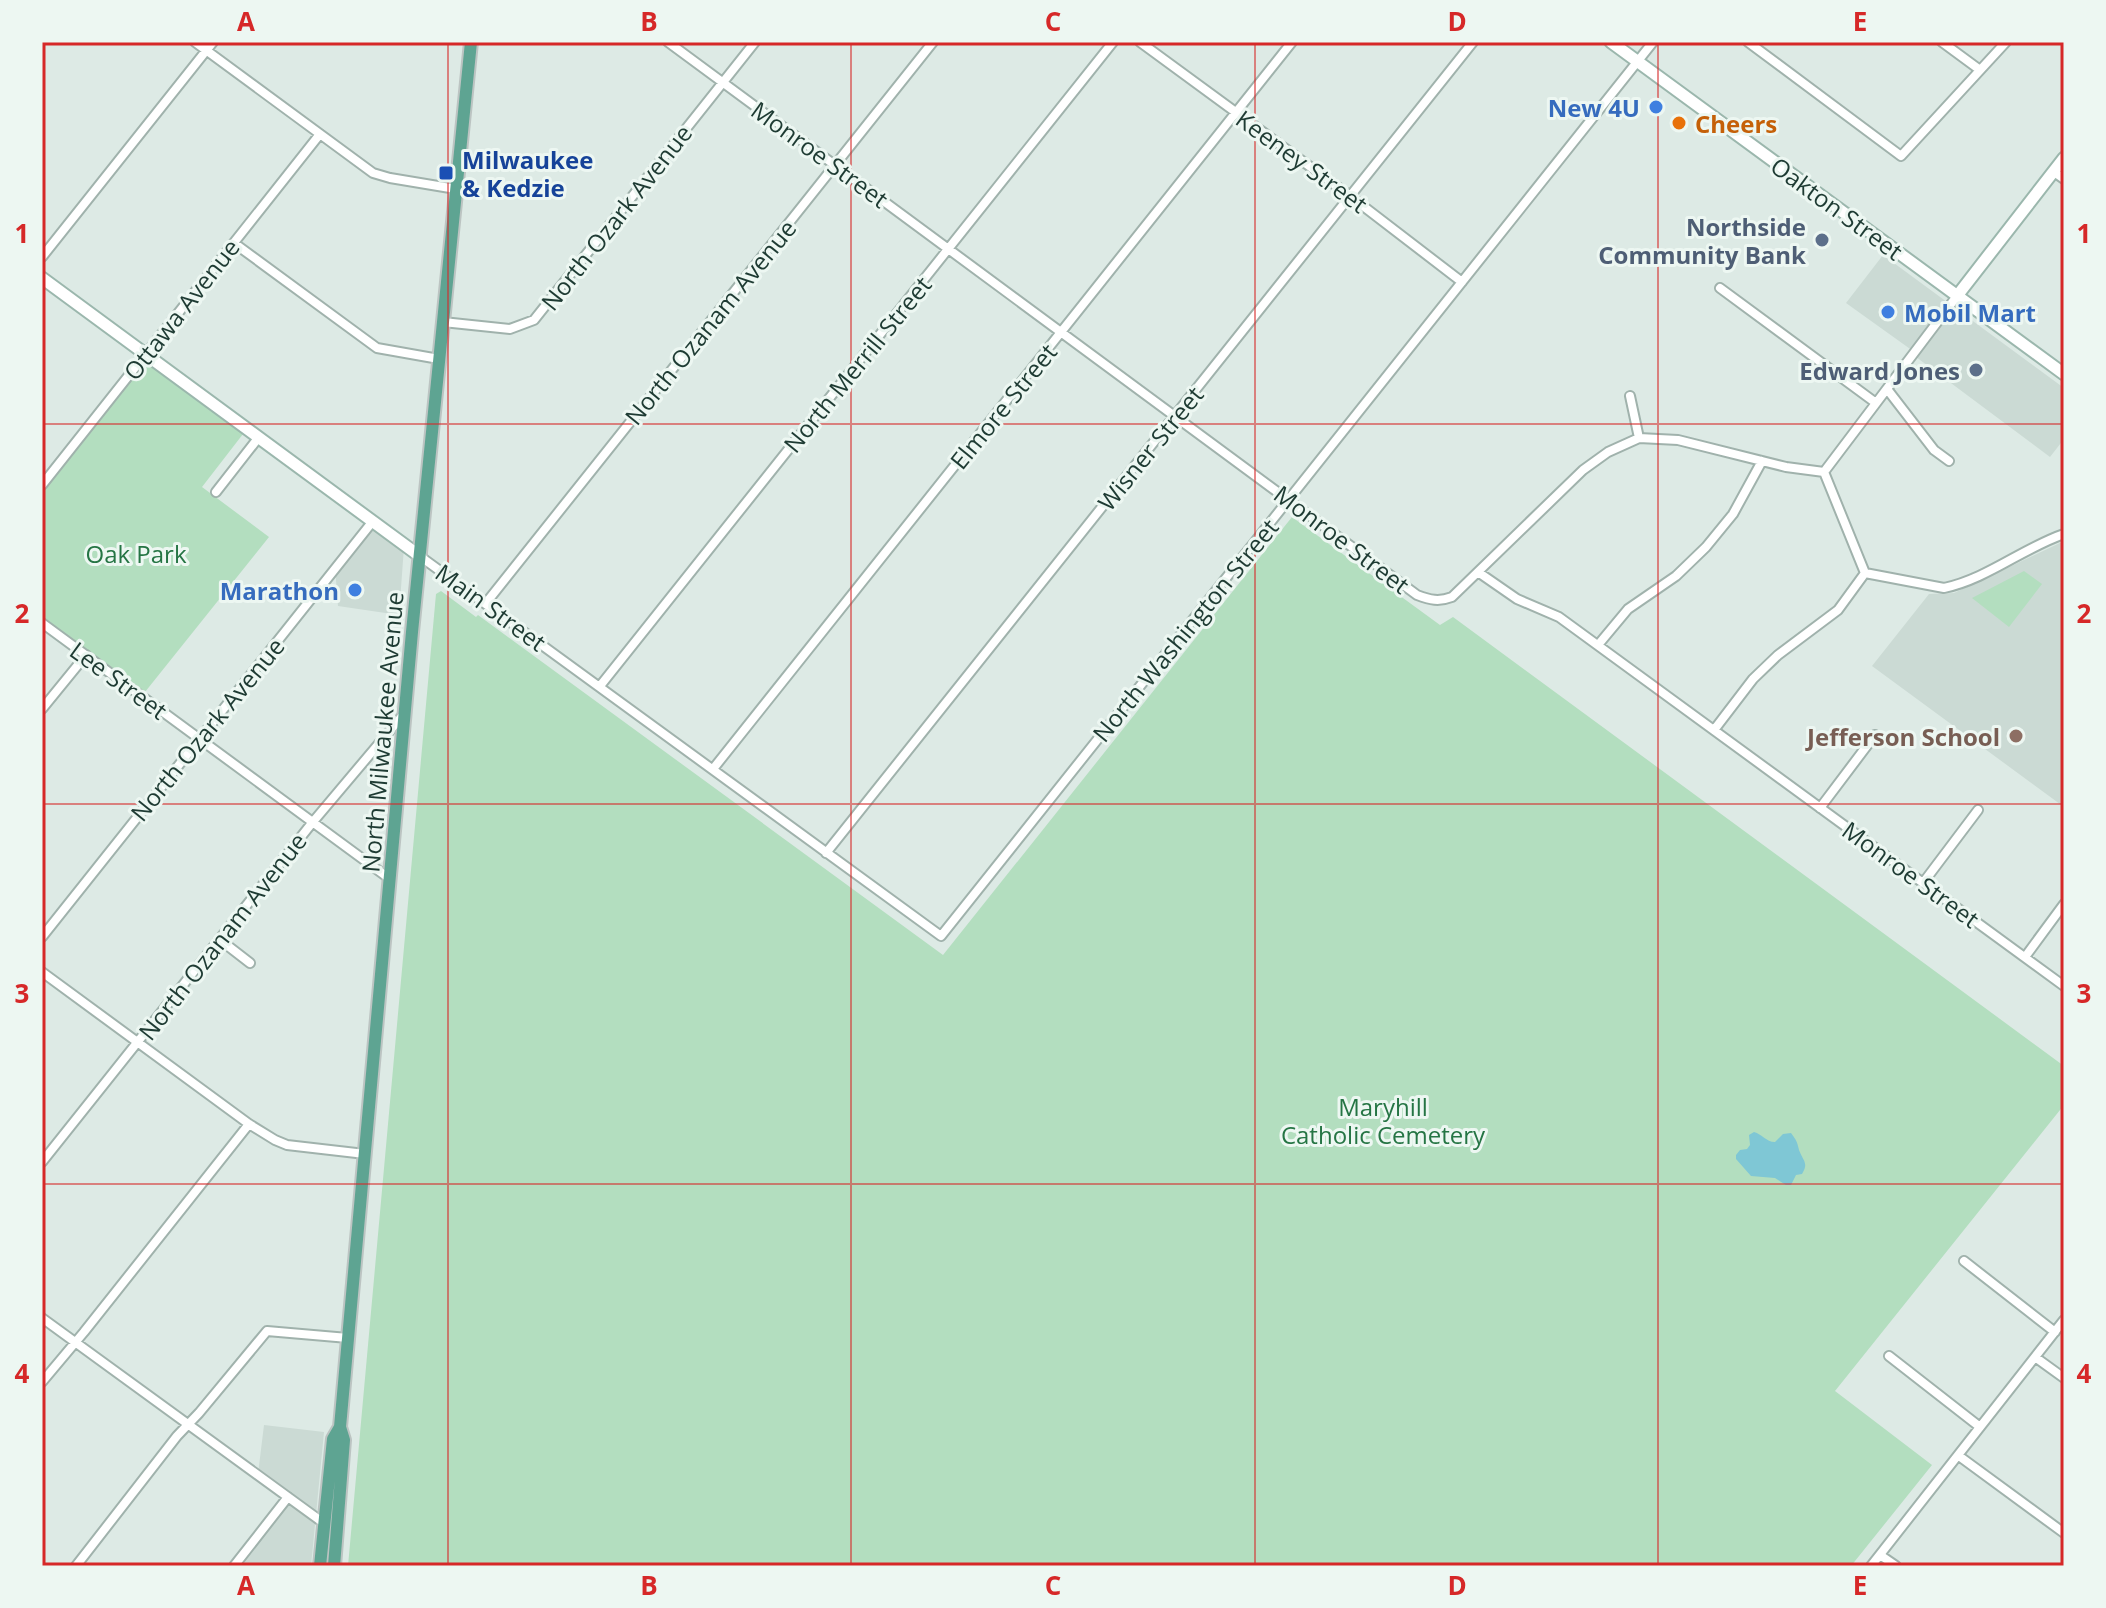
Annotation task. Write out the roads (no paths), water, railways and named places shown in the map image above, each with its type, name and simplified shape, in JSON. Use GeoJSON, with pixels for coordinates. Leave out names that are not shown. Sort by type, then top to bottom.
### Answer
{"type":"FeatureCollection","features":[{"type":"Feature","properties":{"kind":"main road","name":"North Milwaukee Avenue"},"geometry":{"type":"LineString","coordinates":[[334,1566],[344,1440],[340,1427],[348,1338],[405,712],[471,42]]}},
{"type":"Feature","properties":{"kind":"main road","name":"North Milwaukee Avenue"},"geometry":{"type":"LineString","coordinates":[[320,1566],[333,1439],[340,1427]]}},
{"type":"Feature","properties":{"kind":"street"},"geometry":{"type":"LineString","coordinates":[[195,42],[382,177],[456,189]]}},
{"type":"Feature","properties":{"kind":"street"},"geometry":{"type":"LineString","coordinates":[[42,257],[213,42]]}},
{"type":"Feature","properties":{"kind":"street","name":"Monroe Street"},"geometry":{"type":"LineString","coordinates":[[668,42],[1417,595],[1444,600],[1452,597],[1478,572],[1517,599],[1559,617],[2064,986]]}},
{"type":"Feature","properties":{"kind":"street","name":"North Ozark Avenue"},"geometry":{"type":"LineString","coordinates":[[443,322],[510,329],[534,320],[755,42]]}},
{"type":"Feature","properties":{"kind":"street","name":"North Ozanam Avenue"},"geometry":{"type":"LineString","coordinates":[[486,603],[933,42]]}},
{"type":"Feature","properties":{"kind":"street","name":"North Merrill Street"},"geometry":{"type":"LineString","coordinates":[[600,686],[1113,42]]}},
{"type":"Feature","properties":{"kind":"street","name":"Keeney Street"},"geometry":{"type":"LineString","coordinates":[[1140,42],[1462,282]]}},
{"type":"Feature","properties":{"kind":"street","name":"Elmore Street"},"geometry":{"type":"LineString","coordinates":[[713,769],[1292,42]]}},
{"type":"Feature","properties":{"kind":"street","name":"Wisner Street"},"geometry":{"type":"LineString","coordinates":[[826,853],[1473,42]]}},
{"type":"Feature","properties":{"kind":"street","name":"Oakton Street"},"geometry":{"type":"LineString","coordinates":[[1611,42],[2064,374]]}},
{"type":"Feature","properties":{"kind":"street","name":"North Washington Street"},"geometry":{"type":"LineString","coordinates":[[941,936],[1653,42]]}},
{"type":"Feature","properties":{"kind":"street"},"geometry":{"type":"LineString","coordinates":[[1748,42],[1901,156],[2006,42]]}},
{"type":"Feature","properties":{"kind":"street"},"geometry":{"type":"LineString","coordinates":[[1942,42],[1980,70]]}},
{"type":"Feature","properties":{"kind":"street","name":"Ottawa Avenue"},"geometry":{"type":"LineString","coordinates":[[42,485],[320,134]]}},
{"type":"Feature","properties":{"kind":"street"},"geometry":{"type":"LineString","coordinates":[[1824,472],[1957,296],[2059,175],[2064,158]]}},
{"type":"Feature","properties":{"kind":"street"},"geometry":{"type":"LineString","coordinates":[[234,243],[377,348],[439,359]]}},
{"type":"Feature","properties":{"kind":"street","name":"Main Street"},"geometry":{"type":"LineString","coordinates":[[42,278],[941,936]]}},
{"type":"Feature","properties":{"kind":"street"},"geometry":{"type":"LineString","coordinates":[[1720,288],[1876,403]]}},
{"type":"Feature","properties":{"kind":"street"},"geometry":{"type":"LineString","coordinates":[[1887,389],[1934,450],[1949,461]]}},
{"type":"Feature","properties":{"kind":"street"},"geometry":{"type":"LineString","coordinates":[[1630,396],[1639,438]]}},
{"type":"Feature","properties":{"kind":"street"},"geometry":{"type":"LineString","coordinates":[[216,492],[259,437]]}},
{"type":"Feature","properties":{"kind":"street"},"geometry":{"type":"LineString","coordinates":[[1478,572],[1583,470],[1608,452],[1639,438],[1678,440],[1762,461],[1824,472]]}},
{"type":"Feature","properties":{"kind":"street"},"geometry":{"type":"LineString","coordinates":[[1598,645],[1621,616],[1691,563],[1720,531],[1733,514],[1762,461]]}},
{"type":"Feature","properties":{"kind":"street"},"geometry":{"type":"LineString","coordinates":[[1824,472],[1865,573]]}},
{"type":"Feature","properties":{"kind":"street","name":"North Ozark Avenue"},"geometry":{"type":"LineString","coordinates":[[42,937],[373,521]]}},
{"type":"Feature","properties":{"kind":"street"},"geometry":{"type":"LineString","coordinates":[[1865,573],[1944,588],[2064,534]]}},
{"type":"Feature","properties":{"kind":"street"},"geometry":{"type":"LineString","coordinates":[[1714,730],[1753,679],[1778,655],[1838,610],[1865,573]]}},
{"type":"Feature","properties":{"kind":"street","name":"Lee Street"},"geometry":{"type":"LineString","coordinates":[[42,623],[390,879]]}},
{"type":"Feature","properties":{"kind":"street"},"geometry":{"type":"LineString","coordinates":[[42,709],[86,655]]}},
{"type":"Feature","properties":{"kind":"street","name":"North Ozanam Avenue"},"geometry":{"type":"LineString","coordinates":[[42,1162],[312,823],[405,712]]}},
{"type":"Feature","properties":{"kind":"street"},"geometry":{"type":"LineString","coordinates":[[1820,808],[1875,735]]}},
{"type":"Feature","properties":{"kind":"street"},"geometry":{"type":"LineString","coordinates":[[1923,883],[1978,810]]}},
{"type":"Feature","properties":{"kind":"street"},"geometry":{"type":"LineString","coordinates":[[2025,957],[2064,904]]}},
{"type":"Feature","properties":{"kind":"street"},"geometry":{"type":"LineString","coordinates":[[219,939],[250,963]]}},
{"type":"Feature","properties":{"kind":"street"},"geometry":{"type":"LineString","coordinates":[[42,972],[275,1140],[287,1145],[365,1154]]}},
{"type":"Feature","properties":{"kind":"street"},"geometry":{"type":"LineString","coordinates":[[42,1382],[249,1124]]}},
{"type":"Feature","properties":{"kind":"street"},"geometry":{"type":"LineString","coordinates":[[1964,1261],[2055,1332]]}},
{"type":"Feature","properties":{"kind":"street"},"geometry":{"type":"LineString","coordinates":[[42,1318],[325,1524]]}},
{"type":"Feature","properties":{"kind":"street"},"geometry":{"type":"LineString","coordinates":[[1871,1566],[2064,1320]]}},
{"type":"Feature","properties":{"kind":"street"},"geometry":{"type":"LineString","coordinates":[[76,1566],[177,1436],[267,1331],[348,1338]]}},
{"type":"Feature","properties":{"kind":"street"},"geometry":{"type":"LineString","coordinates":[[1889,1356],[1980,1427]]}},
{"type":"Feature","properties":{"kind":"street"},"geometry":{"type":"LineString","coordinates":[[2035,1357],[2064,1378]]}},
{"type":"Feature","properties":{"kind":"street"},"geometry":{"type":"LineString","coordinates":[[1959,1456],[2064,1533]]}},
{"type":"Feature","properties":{"kind":"street"},"geometry":{"type":"LineString","coordinates":[[234,1566],[288,1497]]}},
{"type":"Feature","properties":{"kind":"street"},"geometry":{"type":"LineString","coordinates":[[1880,1555],[1896,1566]]}},
{"type":"Feature","properties":{"kind":"water"},"geometry":{"type":"Polygon","coordinates":[[[1754,1132],[1775,1142],[1783,1134],[1791,1133],[1805,1164],[1802,1174],[1796,1175],[1791,1185],[1775,1178],[1751,1176],[1736,1159],[1740,1150],[1750,1145],[1749,1135],[1754,1132]]]}},
{"type":"Feature","properties":{"kind":"place","name":"New 4U"},"geometry":{"type":"Point","coordinates":[1656,107]}},
{"type":"Feature","properties":{"kind":"place","name":"Cheers"},"geometry":{"type":"Point","coordinates":[1679,123]}},
{"type":"Feature","properties":{"kind":"place","name":"Milwaukee & Kedzie"},"geometry":{"type":"Point","coordinates":[446,173]}},
{"type":"Feature","properties":{"kind":"place","name":"Northside Community Bank"},"geometry":{"type":"Point","coordinates":[1822,240]}},
{"type":"Feature","properties":{"kind":"place","name":"Mobil Mart"},"geometry":{"type":"Point","coordinates":[1888,312]}},
{"type":"Feature","properties":{"kind":"place","name":"Edward Jones"},"geometry":{"type":"Point","coordinates":[1976,370]}},
{"type":"Feature","properties":{"kind":"place","name":"Marathon"},"geometry":{"type":"Point","coordinates":[355,590]}},
{"type":"Feature","properties":{"kind":"place","name":"Jefferson School"},"geometry":{"type":"Point","coordinates":[2016,736]}},
{"type":"Feature","properties":{"kind":"park label","name":"Oak Park"},"geometry":{"type":"Point","coordinates":[136,553]}},
{"type":"Feature","properties":{"kind":"park label","name":"Maryhill Catholic Cemetery"},"geometry":{"type":"Point","coordinates":[1383,1120]}}]}
